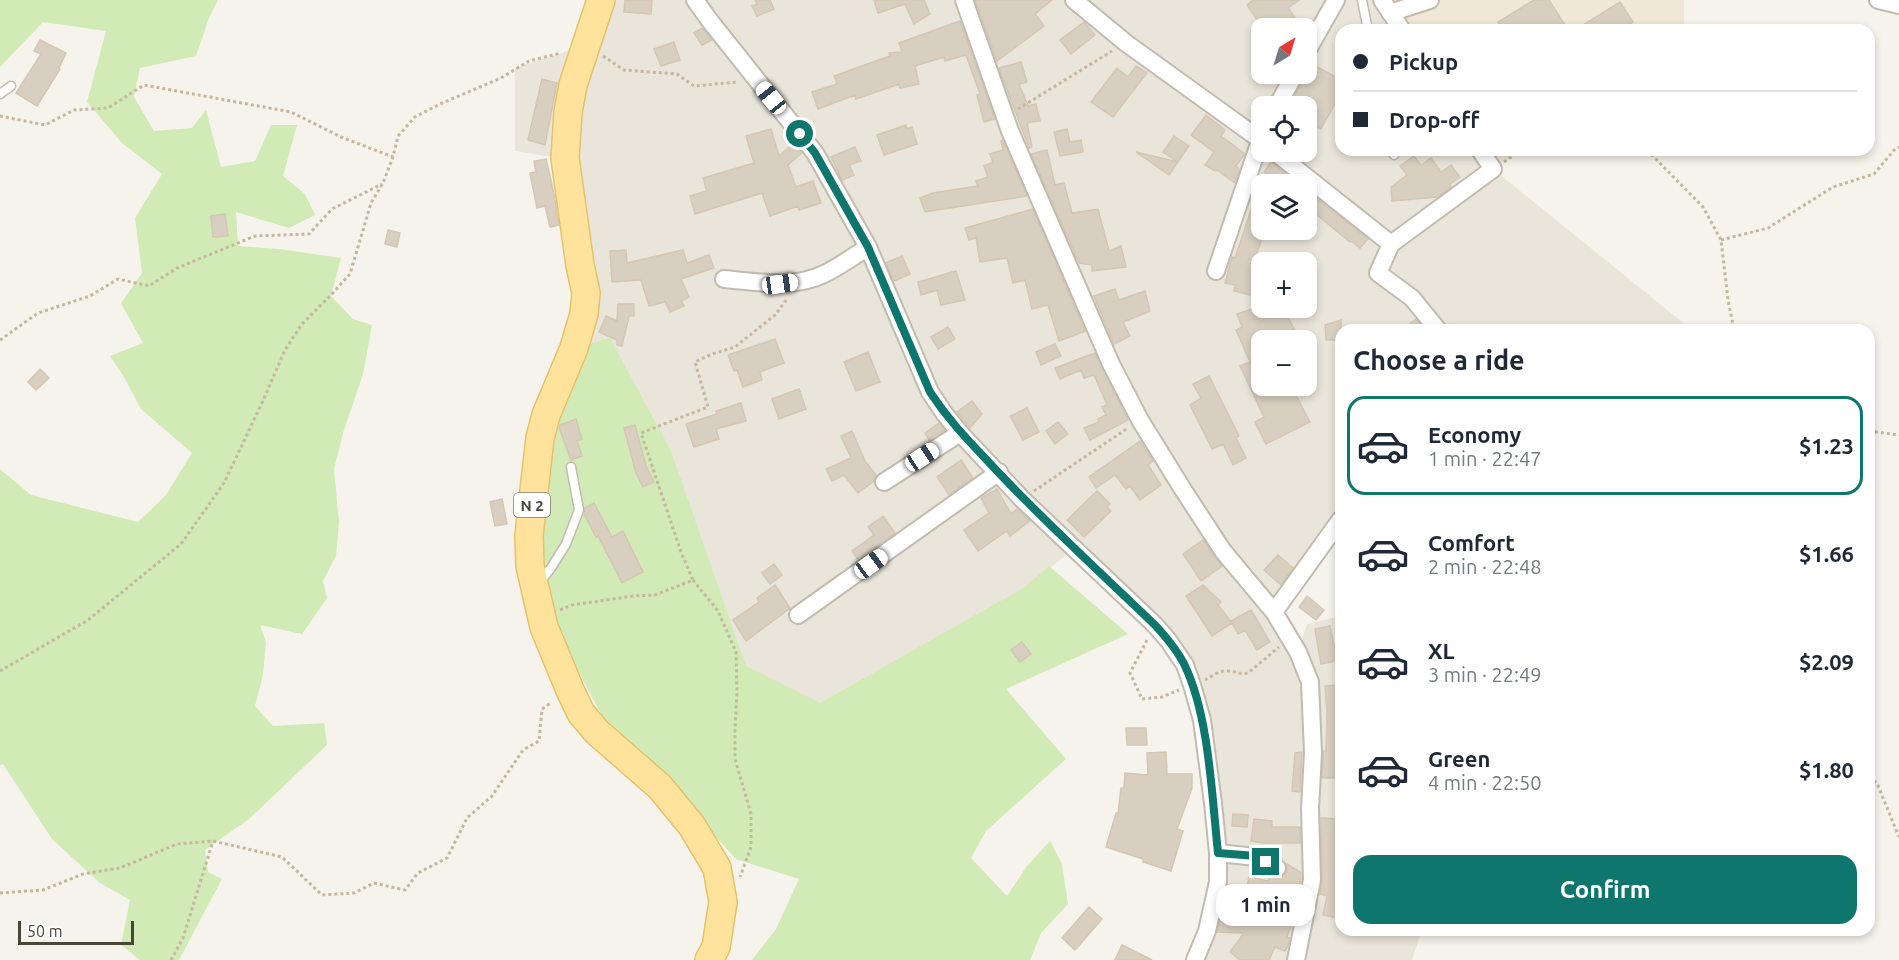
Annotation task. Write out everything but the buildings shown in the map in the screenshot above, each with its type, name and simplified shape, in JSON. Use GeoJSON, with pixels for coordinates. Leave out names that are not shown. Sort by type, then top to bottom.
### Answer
{"type":"FeatureCollection","features":[{"type":"Feature","properties":{"kind":"main road","name":"N 2"},"geometry":{"type":"LineString","coordinates":[[601,0],[574,49],[573,85],[568,112],[565,158],[586,293],[584,314],[574,348],[546,415],[540,438],[529,535],[530,566],[541,616],[581,713],[597,732],[660,787],[692,825],[717,868],[723,902],[716,947],[709,960]]}},
{"type":"Feature","properties":{"kind":"street"},"geometry":{"type":"LineString","coordinates":[[695,0],[815,153],[868,247],[930,392],[944,413],[1022,499],[1155,625],[1185,665],[1202,720],[1218,853],[1218,882],[1207,931],[1195,960]]}},
{"type":"Feature","properties":{"kind":"street"},"geometry":{"type":"LineString","coordinates":[[964,0],[1005,116],[1098,335],[1140,420],[1223,550],[1274,612],[1298,652],[1310,682],[1313,753],[1310,809],[1312,880],[1296,960]]}},
{"type":"Feature","properties":{"kind":"street"},"geometry":{"type":"LineString","coordinates":[[1074,0],[1126,43],[1251,131]]}},
{"type":"Feature","properties":{"kind":"street"},"geometry":{"type":"LineString","coordinates":[[1317,33],[1335,0]]}},
{"type":"Feature","properties":{"kind":"street"},"geometry":{"type":"LineString","coordinates":[[1398,24],[1386,6],[1430,0]]}},
{"type":"Feature","properties":{"kind":"street"},"geometry":{"type":"LineString","coordinates":[[1878,0],[1899,5]]}},
{"type":"Feature","properties":{"kind":"street"},"geometry":{"type":"LineString","coordinates":[[1433,324],[1412,298],[1378,273],[1391,243],[1493,169],[1484,156]]}},
{"type":"Feature","properties":{"kind":"street"},"geometry":{"type":"LineString","coordinates":[[1216,271],[1253,162]]}},
{"type":"Feature","properties":{"kind":"street"},"geometry":{"type":"LineString","coordinates":[[1288,162],[1391,243]]}},
{"type":"Feature","properties":{"kind":"street"},"geometry":{"type":"LineString","coordinates":[[724,279],[780,284],[801,280],[823,275],[868,247]]}},
{"type":"Feature","properties":{"kind":"street"},"geometry":{"type":"LineString","coordinates":[[884,482],[960,433]]}},
{"type":"Feature","properties":{"kind":"street"},"geometry":{"type":"LineString","coordinates":[[798,615],[999,472]]}},
{"type":"Feature","properties":{"kind":"street"},"geometry":{"type":"LineString","coordinates":[[1274,612],[1335,527]]}},
{"type":"Feature","properties":{"kind":"street"},"geometry":{"type":"LineString","coordinates":[[1218,853],[1256,856],[1277,868]]}},
{"type":"Feature","properties":{"kind":"lane"},"geometry":{"type":"LineString","coordinates":[[1362,0],[1367,24]]}},
{"type":"Feature","properties":{"kind":"lane"},"geometry":{"type":"LineString","coordinates":[[0,94],[11,86]]}},
{"type":"Feature","properties":{"kind":"lane"},"geometry":{"type":"LineString","coordinates":[[534,588],[551,568],[566,544],[579,510],[571,467]]}},
{"type":"Feature","properties":{"kind":"path"},"geometry":{"type":"LineString","coordinates":[[1005,116],[1126,43]]}},
{"type":"Feature","properties":{"kind":"path"},"geometry":{"type":"LineString","coordinates":[[0,671],[88,620],[181,544],[224,483],[285,350],[302,324],[350,274],[371,203],[383,183],[398,136],[415,117],[501,78],[530,61],[574,49],[624,70],[677,74],[694,86],[756,80]]}},
{"type":"Feature","properties":{"kind":"path"},"geometry":{"type":"LineString","coordinates":[[0,116],[45,125],[74,110],[108,108],[144,85],[291,111],[341,137],[393,157]]}},
{"type":"Feature","properties":{"kind":"path"},"geometry":{"type":"LineString","coordinates":[[1722,240],[1768,228],[1833,187],[1874,174],[1899,147]]}},
{"type":"Feature","properties":{"kind":"path"},"geometry":{"type":"LineString","coordinates":[[1653,156],[1703,207],[1722,240],[1733,324]]}},
{"type":"Feature","properties":{"kind":"path"},"geometry":{"type":"LineString","coordinates":[[0,340],[38,313],[90,296],[118,279],[149,286],[177,268],[255,236],[309,234],[332,209],[383,183]]}},
{"type":"Feature","properties":{"kind":"path"},"geometry":{"type":"LineString","coordinates":[[736,884],[750,847],[751,814],[735,759],[738,692],[736,652],[718,611],[693,580],[681,552],[641,433],[708,407],[695,362],[735,347],[775,315],[801,280]]}},
{"type":"Feature","properties":{"kind":"path"},"geometry":{"type":"LineString","coordinates":[[1022,499],[1140,420]]}},
{"type":"Feature","properties":{"kind":"path"},"geometry":{"type":"LineString","coordinates":[[1875,432],[1899,435]]}},
{"type":"Feature","properties":{"kind":"path"},"geometry":{"type":"LineString","coordinates":[[541,616],[572,605],[655,595],[693,580]]}},
{"type":"Feature","properties":{"kind":"path"},"geometry":{"type":"LineString","coordinates":[[1155,625],[1130,673],[1142,699],[1162,697],[1219,672],[1228,670],[1242,675],[1248,673],[1274,652],[1287,636]]}},
{"type":"Feature","properties":{"kind":"path"},"geometry":{"type":"LineString","coordinates":[[0,893],[43,890],[83,874],[120,868],[177,844],[213,841],[282,857],[322,895],[354,893],[374,882],[405,890],[418,873],[447,858],[467,818],[492,796],[523,750],[539,741],[542,709],[570,690]]}},
{"type":"Feature","properties":{"kind":"path"},"geometry":{"type":"LineString","coordinates":[[1875,782],[1899,837]]}},
{"type":"Feature","properties":{"kind":"path"},"geometry":{"type":"LineString","coordinates":[[171,960],[183,938],[213,841]]}},
{"type":"Feature","properties":{"kind":"shaded area"},"geometry":{"type":"Polygon","coordinates":[[[600,0],[1381,0],[1397,24],[1335,24],[1335,156],[1484,156],[1493,169],[1685,324],[1335,324],[1335,527],[1274,612],[1298,651],[1307,624],[1335,617],[1335,936],[1420,936],[1412,960],[1195,960],[1218,853],[1185,665],[1074,549],[945,651],[841,715],[734,678],[574,348],[584,314],[565,159],[515,151],[515,68],[586,45],[600,0]]]}},
{"type":"Feature","properties":{"kind":"shaded area"},"geometry":{"type":"Polygon","coordinates":[[[1381,0],[1684,0],[1684,24],[1397,24],[1381,0]]]}},
{"type":"Feature","properties":{"kind":"shaded area"},"geometry":{"type":"Polygon","coordinates":[[[1484,156],[1513,156],[1493,169],[1484,156]]]}},
{"type":"Feature","properties":{"kind":"green space"},"geometry":{"type":"Polygon","coordinates":[[[0,0],[218,0],[196,56],[140,68],[134,97],[154,131],[192,128],[206,110],[221,167],[255,161],[271,125],[297,125],[283,176],[305,194],[315,215],[289,228],[236,212],[238,246],[341,258],[331,296],[353,319],[372,325],[363,374],[343,433],[334,469],[339,522],[336,556],[323,581],[327,598],[302,634],[260,625],[266,642],[263,675],[255,706],[273,726],[324,723],[327,745],[249,819],[205,850],[208,872],[222,879],[179,960],[140,960],[121,945],[130,900],[100,883],[52,839],[3,764],[0,765],[0,469],[31,495],[138,522],[166,495],[192,453],[141,409],[110,356],[143,343],[121,303],[142,273],[135,218],[162,174],[122,143],[87,102],[106,31],[43,22],[0,67],[0,0]]]}},
{"type":"Feature","properties":{"kind":"green space"},"geometry":{"type":"Polygon","coordinates":[[[610,338],[671,451],[746,666],[820,703],[1025,587],[1049,566],[1128,634],[1006,689],[1066,759],[986,831],[971,858],[1007,896],[1027,866],[1050,841],[1062,864],[1068,904],[1041,933],[1030,960],[752,960],[776,929],[799,879],[736,859],[692,811],[623,755],[574,663],[530,566],[533,494],[574,348],[610,338]]]}},
{"type":"Feature","properties":{"kind":"route"},"geometry":{"type":"LineString","coordinates":[[800,134],[815,153],[868,247],[930,392],[944,413],[1022,499],[1155,625],[1185,665],[1202,720],[1218,853],[1256,856],[1266,862]]}}]}
